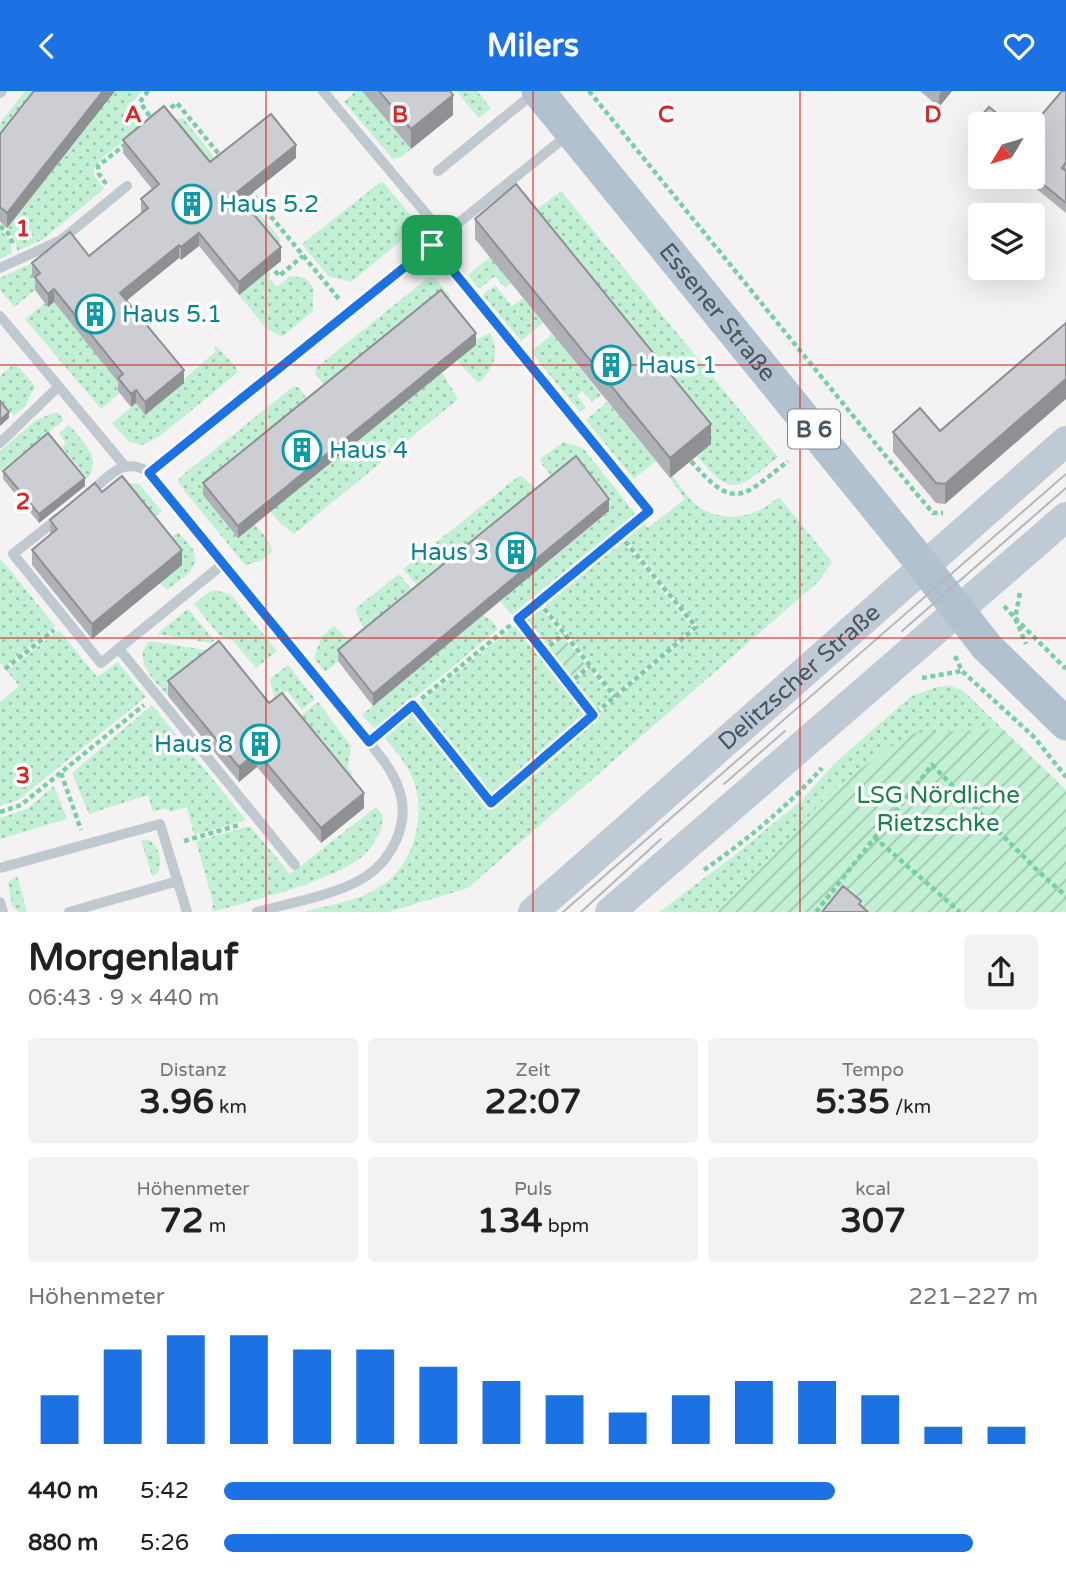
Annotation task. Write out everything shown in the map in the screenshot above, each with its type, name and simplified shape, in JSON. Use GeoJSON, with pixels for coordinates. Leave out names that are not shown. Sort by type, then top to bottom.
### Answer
{"type":"FeatureCollection","features":[{"type":"Feature","properties":{"kind":"main road","name":"Essener Straße"},"geometry":{"type":"LineString","coordinates":[[545,93],[572,132],[923,566]]}},
{"type":"Feature","properties":{"kind":"main road","name":"Delitzscher Straße"},"geometry":{"type":"LineString","coordinates":[[533,912],[1066,440]]}},
{"type":"Feature","properties":{"kind":"main road"},"geometry":{"type":"LineString","coordinates":[[610,912],[1066,517]]}},
{"type":"Feature","properties":{"kind":"main road","name":"B 6"},"geometry":{"type":"LineString","coordinates":[[923,566],[987,647],[1066,724]]}},
{"type":"Feature","properties":{"kind":"lane"},"geometry":{"type":"LineString","coordinates":[[323,91],[443,235]]}},
{"type":"Feature","properties":{"kind":"lane"},"geometry":{"type":"LineString","coordinates":[[438,170],[545,93]]}},
{"type":"Feature","properties":{"kind":"lane"},"geometry":{"type":"LineString","coordinates":[[149,473],[572,132]]}},
{"type":"Feature","properties":{"kind":"lane"},"geometry":{"type":"LineString","coordinates":[[0,268],[61,240],[127,186]]}},
{"type":"Feature","properties":{"kind":"lane"},"geometry":{"type":"LineString","coordinates":[[432,245],[649,511]]}},
{"type":"Feature","properties":{"kind":"lane"},"geometry":{"type":"LineString","coordinates":[[0,316],[124,465]]}},
{"type":"Feature","properties":{"kind":"lane"},"geometry":{"type":"LineString","coordinates":[[0,443],[58,387]]}},
{"type":"Feature","properties":{"kind":"lane"},"geometry":{"type":"LineString","coordinates":[[83,498],[124,465],[137,465],[149,473],[369,742],[393,776],[402,801],[401,828],[390,851],[372,871],[350,884],[257,912]]}},
{"type":"Feature","properties":{"kind":"lane"},"geometry":{"type":"LineString","coordinates":[[74,506],[13,554],[101,663],[223,564]]}},
{"type":"Feature","properties":{"kind":"lane"},"geometry":{"type":"LineString","coordinates":[[119,649],[295,865]]}},
{"type":"Feature","properties":{"kind":"lane"},"geometry":{"type":"LineString","coordinates":[[0,868],[160,824],[187,912]]}},
{"type":"Feature","properties":{"kind":"lane"},"geometry":{"type":"LineString","coordinates":[[69,912],[178,881]]}},
{"type":"Feature","properties":{"kind":"path"},"geometry":{"type":"LineString","coordinates":[[148,91],[140,102],[153,122]]}},
{"type":"Feature","properties":{"kind":"path"},"geometry":{"type":"LineString","coordinates":[[589,91],[933,513],[943,513],[963,497],[979,516]]}},
{"type":"Feature","properties":{"kind":"path"},"geometry":{"type":"LineString","coordinates":[[144,129],[177,103],[228,164]]}},
{"type":"Feature","properties":{"kind":"path"},"geometry":{"type":"LineString","coordinates":[[104,182],[98,166],[135,137]]}},
{"type":"Feature","properties":{"kind":"path"},"geometry":{"type":"LineString","coordinates":[[245,185],[349,311]]}},
{"type":"Feature","properties":{"kind":"path"},"geometry":{"type":"LineString","coordinates":[[275,271],[279,276],[303,256]]}},
{"type":"Feature","properties":{"kind":"path"},"geometry":{"type":"LineString","coordinates":[[691,460],[711,484],[726,493],[740,493],[753,488],[788,461]]}},
{"type":"Feature","properties":{"kind":"path"},"geometry":{"type":"LineString","coordinates":[[369,742],[649,511]]}},
{"type":"Feature","properties":{"kind":"path"},"geometry":{"type":"LineString","coordinates":[[413,705],[491,803],[696,627],[620,535]]}},
{"type":"Feature","properties":{"kind":"path"},"geometry":{"type":"LineString","coordinates":[[539,602],[615,697]]}},
{"type":"Feature","properties":{"kind":"path"},"geometry":{"type":"LineString","coordinates":[[1015,618],[1066,669]]}},
{"type":"Feature","properties":{"kind":"path"},"geometry":{"type":"LineString","coordinates":[[518,619],[593,715]]}},
{"type":"Feature","properties":{"kind":"path"},"geometry":{"type":"LineString","coordinates":[[5,669],[66,621]]}},
{"type":"Feature","properties":{"kind":"path"},"geometry":{"type":"LineString","coordinates":[[543,651],[564,634]]}},
{"type":"Feature","properties":{"kind":"path"},"geometry":{"type":"LineString","coordinates":[[568,684],[590,666]]}},
{"type":"Feature","properties":{"kind":"path"},"geometry":{"type":"LineString","coordinates":[[919,675],[922,678],[962,671],[1034,737],[1066,777]]}},
{"type":"Feature","properties":{"kind":"path"},"geometry":{"type":"LineString","coordinates":[[0,812],[21,805],[156,695]]}},
{"type":"Feature","properties":{"kind":"path"},"geometry":{"type":"LineString","coordinates":[[816,912],[932,765],[1040,873],[1066,895]]}},
{"type":"Feature","properties":{"kind":"path"},"geometry":{"type":"LineString","coordinates":[[61,773],[86,844]]}},
{"type":"Feature","properties":{"kind":"path"},"geometry":{"type":"LineString","coordinates":[[167,846],[257,819]]}},
{"type":"Feature","properties":{"kind":"path"},"geometry":{"type":"LineString","coordinates":[[874,837],[960,912]]}},
{"type":"Feature","properties":{"kind":"green space"},"geometry":{"type":"Polygon","coordinates":[[[25,91],[46,91],[0,150],[0,123],[25,91]]]}},
{"type":"Feature","properties":{"kind":"green space"},"geometry":{"type":"Polygon","coordinates":[[[115,91],[142,91],[131,104],[145,124],[102,158],[93,171],[104,189],[42,240],[17,251],[16,241],[7,228],[115,91]]]}},
{"type":"Feature","properties":{"kind":"green space"},"geometry":{"type":"Polygon","coordinates":[[[356,91],[362,91],[411,149],[401,157],[393,159],[344,102],[356,91]]]}},
{"type":"Feature","properties":{"kind":"green space"},"geometry":{"type":"Polygon","coordinates":[[[456,91],[477,91],[491,108],[479,118],[456,91]]]}},
{"type":"Feature","properties":{"kind":"green space"},"geometry":{"type":"Polygon","coordinates":[[[183,118],[280,239],[277,256],[166,121],[183,118]]]}},
{"type":"Feature","properties":{"kind":"green space"},"geometry":{"type":"Polygon","coordinates":[[[382,181],[414,219],[414,230],[351,282],[328,276],[302,244],[382,181]]]}},
{"type":"Feature","properties":{"kind":"green space"},"geometry":{"type":"Polygon","coordinates":[[[561,191],[778,457],[753,477],[736,485],[728,484],[709,470],[697,456],[710,445],[526,217],[561,191]]]}},
{"type":"Feature","properties":{"kind":"green space"},"geometry":{"type":"Polygon","coordinates":[[[0,229],[10,240],[12,253],[0,259],[0,229]]]}},
{"type":"Feature","properties":{"kind":"green space"},"geometry":{"type":"Polygon","coordinates":[[[70,245],[40,286],[14,307],[0,290],[0,278],[70,245]]]}},
{"type":"Feature","properties":{"kind":"green space"},"geometry":{"type":"Polygon","coordinates":[[[490,257],[511,283],[505,288],[495,276],[479,289],[468,275],[490,257]]]}},
{"type":"Feature","properties":{"kind":"green space"},"geometry":{"type":"Polygon","coordinates":[[[268,271],[271,274],[268,277],[277,287],[290,276],[305,278],[313,287],[313,311],[282,337],[267,329],[239,295],[268,271]]]}},
{"type":"Feature","properties":{"kind":"green space"},"geometry":{"type":"Polygon","coordinates":[[[429,277],[435,278],[451,297],[441,302],[330,392],[315,374],[316,368],[429,277]]]}},
{"type":"Feature","properties":{"kind":"green space"},"geometry":{"type":"Polygon","coordinates":[[[495,285],[512,306],[523,298],[543,323],[521,341],[483,295],[495,285]]]}},
{"type":"Feature","properties":{"kind":"green space"},"geometry":{"type":"Polygon","coordinates":[[[54,302],[123,387],[120,393],[101,409],[25,319],[45,303],[48,306],[54,302]]]}},
{"type":"Feature","properties":{"kind":"green space"},"geometry":{"type":"Polygon","coordinates":[[[490,333],[495,347],[494,360],[478,383],[457,361],[473,341],[490,333]]]}},
{"type":"Feature","properties":{"kind":"green space"},"geometry":{"type":"Polygon","coordinates":[[[552,334],[601,395],[592,402],[582,391],[577,395],[586,407],[580,412],[531,352],[552,334]]]}},
{"type":"Feature","properties":{"kind":"green space"},"geometry":{"type":"Polygon","coordinates":[[[216,346],[238,372],[160,436],[142,445],[129,442],[112,423],[136,403],[145,415],[183,384],[182,381],[216,351],[216,346]]]}},
{"type":"Feature","properties":{"kind":"green space"},"geometry":{"type":"Polygon","coordinates":[[[15,363],[35,386],[24,408],[14,416],[0,400],[0,376],[15,363]]]}},
{"type":"Feature","properties":{"kind":"green space"},"geometry":{"type":"Polygon","coordinates":[[[442,372],[458,399],[294,534],[281,524],[270,511],[442,372]]]}},
{"type":"Feature","properties":{"kind":"green space"},"geometry":{"type":"Polygon","coordinates":[[[294,386],[298,387],[313,406],[238,537],[254,524],[273,551],[261,561],[245,565],[179,484],[179,478],[294,386]]]}},
{"type":"Feature","properties":{"kind":"green space"},"geometry":{"type":"Polygon","coordinates":[[[607,402],[656,461],[634,479],[586,420],[607,402]]]}},
{"type":"Feature","properties":{"kind":"green space"},"geometry":{"type":"Polygon","coordinates":[[[57,412],[64,420],[0,471],[0,451],[36,420],[57,412]]]}},
{"type":"Feature","properties":{"kind":"green space"},"geometry":{"type":"Polygon","coordinates":[[[69,425],[92,457],[92,471],[88,479],[62,447],[66,443],[59,433],[69,425]]]}},
{"type":"Feature","properties":{"kind":"green space"},"geometry":{"type":"Polygon","coordinates":[[[564,442],[583,448],[637,516],[514,617],[500,601],[609,512],[557,483],[541,463],[541,458],[564,442]]]}},
{"type":"Feature","properties":{"kind":"green space"},"geometry":{"type":"Polygon","coordinates":[[[519,476],[543,495],[423,592],[403,569],[519,476]]]}},
{"type":"Feature","properties":{"kind":"green space"},"geometry":{"type":"Polygon","coordinates":[[[673,476],[694,503],[708,512],[729,517],[760,510],[779,497],[832,562],[819,581],[468,888],[388,912],[304,912],[354,899],[372,891],[402,866],[415,839],[419,808],[417,793],[407,767],[382,735],[413,710],[491,807],[698,627],[624,536],[642,521],[648,528],[685,499],[670,478],[673,476]]]}},
{"type":"Feature","properties":{"kind":"green space"},"geometry":{"type":"Polygon","coordinates":[[[126,483],[139,484],[162,511],[147,522],[126,483]]]}},
{"type":"Feature","properties":{"kind":"green space"},"geometry":{"type":"Polygon","coordinates":[[[178,532],[193,549],[196,561],[189,573],[167,590],[160,583],[164,543],[178,532]]]}},
{"type":"Feature","properties":{"kind":"green space"},"geometry":{"type":"Polygon","coordinates":[[[620,539],[693,628],[615,694],[543,603],[620,539]]]}},
{"type":"Feature","properties":{"kind":"green space"},"geometry":{"type":"Polygon","coordinates":[[[0,558],[55,626],[4,667],[0,662],[0,558]]]}},
{"type":"Feature","properties":{"kind":"green space"},"geometry":{"type":"Polygon","coordinates":[[[399,574],[418,596],[370,635],[355,609],[399,574]]]}},
{"type":"Feature","properties":{"kind":"green space"},"geometry":{"type":"Polygon","coordinates":[[[216,590],[231,595],[277,651],[256,668],[232,640],[219,635],[194,604],[216,590]]]}},
{"type":"Feature","properties":{"kind":"green space"},"geometry":{"type":"Polygon","coordinates":[[[539,606],[561,634],[543,648],[520,620],[539,606]]]}},
{"type":"Feature","properties":{"kind":"green space"},"geometry":{"type":"Polygon","coordinates":[[[188,609],[214,640],[212,643],[157,634],[188,609]]]}},
{"type":"Feature","properties":{"kind":"green space"},"geometry":{"type":"Polygon","coordinates":[[[483,615],[498,629],[376,730],[362,715],[483,615]]]}},
{"type":"Feature","properties":{"kind":"green space"},"geometry":{"type":"Polygon","coordinates":[[[517,624],[589,715],[491,799],[417,705],[517,624]]]}},
{"type":"Feature","properties":{"kind":"green space"},"geometry":{"type":"Polygon","coordinates":[[[334,626],[356,647],[325,672],[314,658],[322,636],[334,626]]]}},
{"type":"Feature","properties":{"kind":"green space"},"geometry":{"type":"Polygon","coordinates":[[[59,630],[97,677],[118,662],[146,697],[18,800],[0,806],[0,702],[19,686],[7,671],[59,630]]]}},
{"type":"Feature","properties":{"kind":"green space"},"geometry":{"type":"Polygon","coordinates":[[[563,637],[587,666],[569,680],[545,652],[563,637]]]}},
{"type":"Feature","properties":{"kind":"green space"},"geometry":{"type":"Polygon","coordinates":[[[150,641],[223,653],[168,696],[144,663],[143,655],[150,641]]]}},
{"type":"Feature","properties":{"kind":"green space"},"geometry":{"type":"Polygon","coordinates":[[[288,665],[315,699],[302,710],[287,691],[275,701],[270,679],[288,665]]]}},
{"type":"Feature","properties":{"kind":"green space"},"geometry":{"type":"Polygon","coordinates":[[[589,669],[612,697],[594,712],[571,683],[589,669]]]}},
{"type":"Feature","properties":{"kind":"green space","name":"LSG Nördliche Rietzschke"},"geometry":{"type":"Polygon","coordinates":[[[952,686],[963,691],[1066,790],[1066,912],[659,912],[802,800],[835,763],[910,697],[936,687],[952,686]]]}},
{"type":"Feature","properties":{"kind":"green space"},"geometry":{"type":"Polygon","coordinates":[[[318,702],[351,746],[348,768],[353,774],[343,782],[293,722],[318,702]]]}},
{"type":"Feature","properties":{"kind":"green space"},"geometry":{"type":"Polygon","coordinates":[[[152,705],[246,820],[194,835],[187,807],[170,812],[165,808],[153,812],[148,795],[89,814],[72,773],[152,705]]]}},
{"type":"Feature","properties":{"kind":"green space","name":"LSG Nördliche Rietzschke"},"geometry":{"type":"Polygon","coordinates":[[[1002,729],[1066,790],[1066,912],[713,912],[771,859],[832,790],[910,733],[1002,729]]]}},
{"type":"Feature","properties":{"kind":"green space"},"geometry":{"type":"Polygon","coordinates":[[[54,786],[67,819],[0,839],[0,818],[27,809],[54,786]]]}},
{"type":"Feature","properties":{"kind":"green space"},"geometry":{"type":"Polygon","coordinates":[[[376,807],[383,816],[380,832],[369,850],[352,864],[293,889],[212,912],[213,903],[196,841],[250,826],[290,874],[376,807]]]}},
{"type":"Feature","properties":{"kind":"green space"},"geometry":{"type":"Polygon","coordinates":[[[141,840],[149,840],[159,855],[158,873],[152,876],[141,840]]]}},
{"type":"Feature","properties":{"kind":"green space"},"geometry":{"type":"Polygon","coordinates":[[[16,876],[27,912],[19,912],[12,906],[8,883],[16,876]]]}},
{"type":"Feature","properties":{"kind":"building"},"geometry":{"type":"Polygon","coordinates":[[[34,91],[103,91],[7,213],[0,207],[0,134],[34,91]]]}},
{"type":"Feature","properties":{"kind":"building"},"geometry":{"type":"Polygon","coordinates":[[[379,91],[450,91],[453,95],[411,129],[379,91]]]}},
{"type":"Feature","properties":{"kind":"building"},"geometry":{"type":"Polygon","coordinates":[[[1062,91],[1066,91],[1066,162],[1062,168],[1066,171],[1066,203],[1045,186],[1044,112],[1062,91]]]}},
{"type":"Feature","properties":{"kind":"building"},"geometry":{"type":"Polygon","coordinates":[[[164,106],[210,162],[271,114],[296,145],[236,193],[281,247],[239,282],[199,233],[181,247],[179,245],[120,293],[184,370],[145,402],[136,390],[131,394],[118,378],[123,374],[54,289],[48,294],[35,277],[40,273],[32,263],[70,232],[89,256],[148,208],[141,199],[159,184],[123,140],[164,106]]]}},
{"type":"Feature","properties":{"kind":"building","name":"Haus 1"},"geometry":{"type":"Polygon","coordinates":[[[516,184],[711,424],[670,458],[475,219],[516,184]]]}},
{"type":"Feature","properties":{"kind":"building","name":"Haus 4"},"geometry":{"type":"Polygon","coordinates":[[[441,290],[476,333],[238,526],[203,483],[441,290]]]}},
{"type":"Feature","properties":{"kind":"building"},"geometry":{"type":"Polygon","coordinates":[[[1066,323],[1066,379],[945,484],[936,483],[893,432],[920,408],[940,431],[1066,323]]]}},
{"type":"Feature","properties":{"kind":"building"},"geometry":{"type":"Polygon","coordinates":[[[0,401],[9,412],[0,420],[0,401]]]}},
{"type":"Feature","properties":{"kind":"building"},"geometry":{"type":"Polygon","coordinates":[[[48,433],[85,478],[39,514],[3,471],[48,433]]]}},
{"type":"Feature","properties":{"kind":"building","name":"Haus 3"},"geometry":{"type":"Polygon","coordinates":[[[576,456],[609,499],[373,694],[338,650],[576,456]]]}},
{"type":"Feature","properties":{"kind":"building"},"geometry":{"type":"Polygon","coordinates":[[[122,476],[182,550],[92,624],[32,550],[57,529],[50,520],[95,483],[102,492],[122,476]]]}},
{"type":"Feature","properties":{"kind":"building","name":"Haus 8"},"geometry":{"type":"Polygon","coordinates":[[[219,641],[269,703],[282,693],[364,793],[321,828],[257,752],[239,767],[168,681],[219,641]]]}},
{"type":"Feature","properties":{"kind":"building"},"geometry":{"type":"Polygon","coordinates":[[[843,886],[861,901],[859,904],[868,912],[822,912],[843,886]]]}},
{"type":"Feature","properties":{"kind":"tram line"},"geometry":{"type":"LineString","coordinates":[[563,912],[1066,474]]}},
{"type":"Feature","properties":{"kind":"tram line"},"geometry":{"type":"LineString","coordinates":[[902,631],[1066,488]]}},
{"type":"Feature","properties":{"kind":"tram line"},"geometry":{"type":"LineString","coordinates":[[724,784],[785,731]]}},
{"type":"Feature","properties":{"kind":"tram line"},"geometry":{"type":"LineString","coordinates":[[581,912],[661,839]]}},
{"type":"Feature","properties":{"kind":"place","name":"Haus 5.2"},"geometry":{"type":"Point","coordinates":[192,204]}},
{"type":"Feature","properties":{"kind":"place","name":"Haus 5.1"},"geometry":{"type":"Point","coordinates":[95,314]}},
{"type":"Feature","properties":{"kind":"place","name":"Haus 1"},"geometry":{"type":"Point","coordinates":[611,365]}},
{"type":"Feature","properties":{"kind":"place","name":"Haus 4"},"geometry":{"type":"Point","coordinates":[302,450]}},
{"type":"Feature","properties":{"kind":"place","name":"Haus 3"},"geometry":{"type":"Point","coordinates":[516,552]}},
{"type":"Feature","properties":{"kind":"place","name":"Haus 8"},"geometry":{"type":"Point","coordinates":[260,744]}},
{"type":"Feature","properties":{"kind":"route"},"geometry":{"type":"LineString","coordinates":[[432,245],[649,511],[518,619],[593,715],[491,803],[413,705],[369,742],[149,473],[432,245]]}}]}
